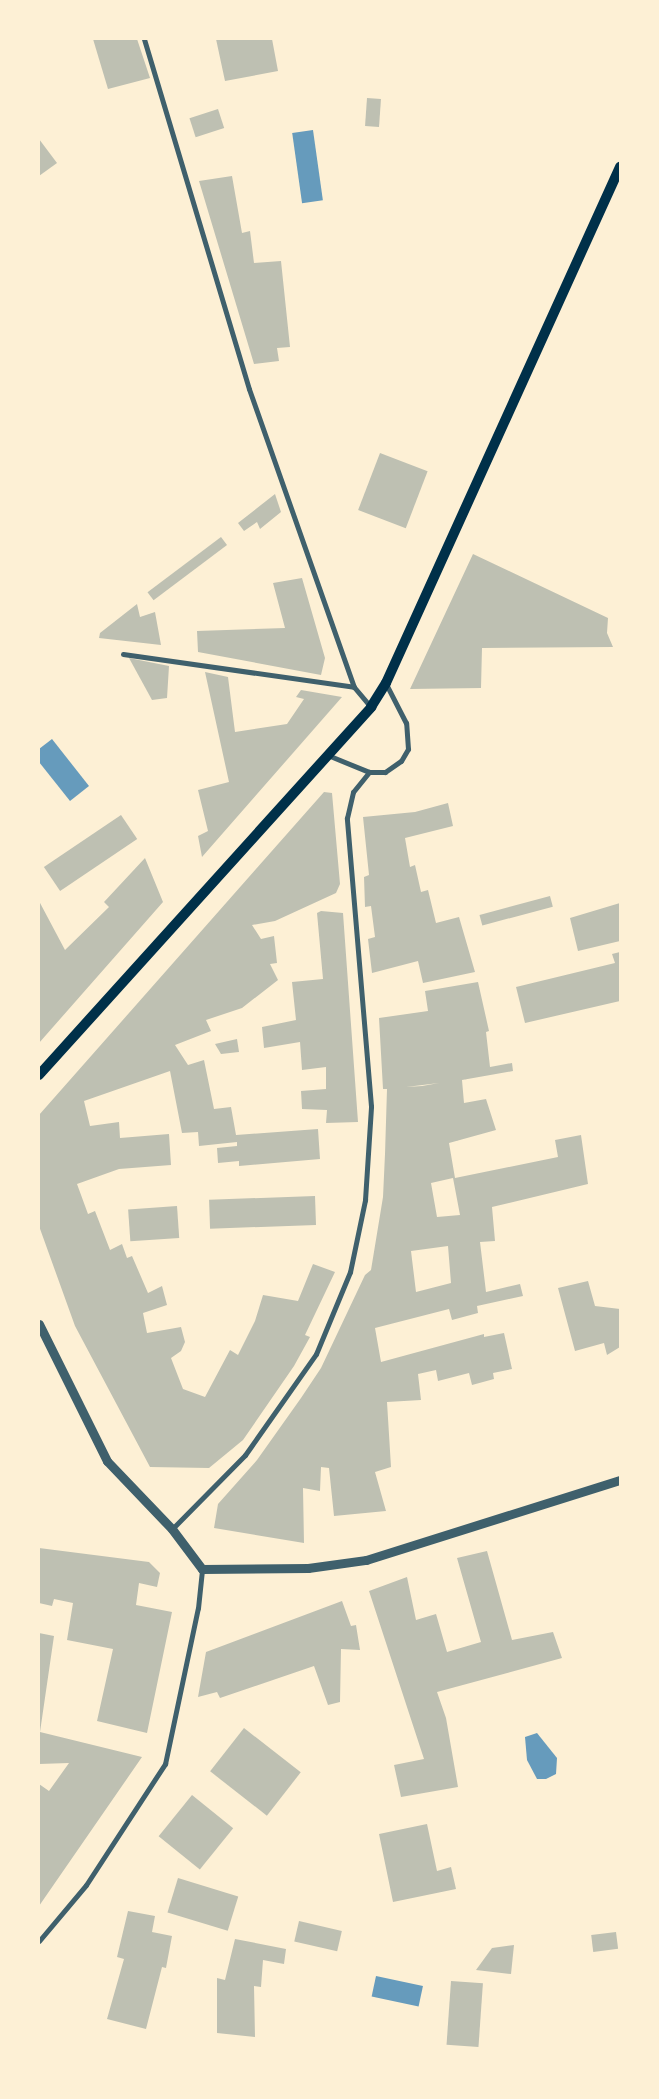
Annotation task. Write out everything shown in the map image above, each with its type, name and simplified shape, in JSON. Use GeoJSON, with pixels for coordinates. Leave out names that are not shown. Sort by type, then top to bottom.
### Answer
{"type":"FeatureCollection","features":[{"type":"Feature","properties":{"kind":"main road"},"geometry":{"type":"LineString","coordinates":[[39,1075],[330,756],[371,707],[386,683],[620,167]]}},
{"type":"Feature","properties":{"kind":"street"},"geometry":{"type":"LineString","coordinates":[[144,39],[248,389],[354,687],[371,707]]}},
{"type":"Feature","properties":{"kind":"street"},"geometry":{"type":"LineString","coordinates":[[123,654],[354,687]]}},
{"type":"Feature","properties":{"kind":"street"},"geometry":{"type":"LineString","coordinates":[[330,756],[369,772],[385,772],[401,761],[408,749],[406,723],[386,683]]}},
{"type":"Feature","properties":{"kind":"street"},"geometry":{"type":"LineString","coordinates":[[172,1528],[245,1455],[316,1354],[350,1272],[365,1200],[371,1106],[347,818],[353,792],[369,772]]}},
{"type":"Feature","properties":{"kind":"street"},"geometry":{"type":"LineString","coordinates":[[39,1324],[108,1461],[172,1528],[202,1569],[198,1608],[165,1764],[86,1885],[39,1941]]}},
{"type":"Feature","properties":{"kind":"street"},"geometry":{"type":"LineString","coordinates":[[202,1569],[308,1568],[366,1560],[620,1480]]}},
{"type":"Feature","properties":{"kind":"water"},"geometry":{"type":"Polygon","coordinates":[[[313,130],[323,200],[302,203],[292,133],[313,130]]]}},
{"type":"Feature","properties":{"kind":"water"},"geometry":{"type":"Polygon","coordinates":[[[52,739],[89,786],[70,801],[39,762],[39,749],[52,739]]]}},
{"type":"Feature","properties":{"kind":"water"},"geometry":{"type":"Polygon","coordinates":[[[537,1733],[557,1758],[556,1774],[546,1779],[537,1779],[527,1760],[525,1737],[537,1733]]]}},
{"type":"Feature","properties":{"kind":"water"},"geometry":{"type":"Polygon","coordinates":[[[376,1976],[423,1986],[419,2007],[372,1997],[376,1976]]]}},
{"type":"Feature","properties":{"kind":"building"},"geometry":{"type":"Polygon","coordinates":[[[93,39],[137,39],[150,78],[108,89],[93,39]]]}},
{"type":"Feature","properties":{"kind":"building"},"geometry":{"type":"Polygon","coordinates":[[[216,39],[272,39],[278,71],[225,81],[216,39]]]}},
{"type":"Feature","properties":{"kind":"building"},"geometry":{"type":"Polygon","coordinates":[[[367,98],[381,99],[379,127],[365,126],[367,98]]]}},
{"type":"Feature","properties":{"kind":"building"},"geometry":{"type":"Polygon","coordinates":[[[218,109],[224,128],[196,137],[189,118],[218,109]]]}},
{"type":"Feature","properties":{"kind":"building"},"geometry":{"type":"Polygon","coordinates":[[[39,139],[57,163],[39,176],[39,139]]]}},
{"type":"Feature","properties":{"kind":"building"},"geometry":{"type":"Polygon","coordinates":[[[232,176],[242,233],[250,231],[254,263],[281,261],[290,347],[277,348],[279,361],[254,364],[199,181],[232,176]]]}},
{"type":"Feature","properties":{"kind":"building"},"geometry":{"type":"Polygon","coordinates":[[[380,453],[428,471],[406,528],[358,510],[380,453]]]}},
{"type":"Feature","properties":{"kind":"building"},"geometry":{"type":"Polygon","coordinates":[[[275,494],[281,512],[260,529],[257,522],[244,531],[238,523],[275,494]]]}},
{"type":"Feature","properties":{"kind":"building"},"geometry":{"type":"Polygon","coordinates":[[[221,537],[227,545],[154,600],[148,592],[221,537]]]}},
{"type":"Feature","properties":{"kind":"building"},"geometry":{"type":"Polygon","coordinates":[[[473,554],[608,618],[607,633],[613,647],[482,648],[481,688],[410,689],[473,554]]]}},
{"type":"Feature","properties":{"kind":"building"},"geometry":{"type":"Polygon","coordinates":[[[302,578],[325,658],[321,675],[198,652],[197,631],[285,628],[273,583],[302,578]]]}},
{"type":"Feature","properties":{"kind":"building"},"geometry":{"type":"Polygon","coordinates":[[[137,604],[140,617],[155,612],[161,645],[99,638],[100,633],[137,604]]]}},
{"type":"Feature","properties":{"kind":"building"},"geometry":{"type":"Polygon","coordinates":[[[129,658],[169,666],[167,698],[152,700],[129,658]]]}},
{"type":"Feature","properties":{"kind":"building"},"geometry":{"type":"Polygon","coordinates":[[[205,672],[228,677],[235,732],[287,724],[304,699],[296,697],[301,690],[342,697],[202,857],[198,836],[208,831],[198,790],[229,782],[205,672]]]}},
{"type":"Feature","properties":{"kind":"building"},"geometry":{"type":"Polygon","coordinates":[[[324,792],[332,793],[340,884],[336,893],[275,921],[252,925],[261,939],[274,936],[277,963],[270,964],[278,980],[242,1008],[206,1020],[211,1031],[175,1045],[188,1065],[204,1060],[214,1109],[231,1107],[236,1135],[318,1129],[320,1159],[239,1166],[239,1161],[218,1163],[217,1148],[237,1146],[237,1142],[199,1146],[198,1132],[182,1133],[170,1071],[84,1101],[90,1126],[119,1122],[120,1138],[169,1134],[171,1165],[119,1169],[77,1184],[88,1214],[95,1211],[110,1250],[122,1244],[127,1258],[132,1256],[148,1293],[162,1286],[167,1305],[143,1313],[147,1333],[181,1327],[185,1342],[181,1351],[171,1358],[183,1389],[205,1397],[230,1350],[238,1355],[255,1321],[263,1295],[298,1301],[313,1264],[335,1272],[305,1335],[310,1337],[294,1366],[243,1440],[209,1468],[150,1467],[75,1326],[39,1226],[39,1115],[324,792]]]}},
{"type":"Feature","properties":{"kind":"building"},"geometry":{"type":"Polygon","coordinates":[[[448,803],[453,826],[405,838],[410,867],[415,865],[421,892],[428,890],[436,923],[459,917],[475,972],[423,983],[418,961],[372,973],[368,939],[375,937],[371,906],[365,907],[364,877],[369,875],[363,817],[415,812],[448,803]]]}},
{"type":"Feature","properties":{"kind":"building"},"geometry":{"type":"Polygon","coordinates":[[[121,815],[137,839],[60,891],[44,867],[121,815]]]}},
{"type":"Feature","properties":{"kind":"building"},"geometry":{"type":"Polygon","coordinates":[[[145,858],[163,902],[39,1043],[39,901],[65,950],[109,907],[104,902],[145,858]]]}},
{"type":"Feature","properties":{"kind":"building"},"geometry":{"type":"Polygon","coordinates":[[[550,896],[553,907],[482,926],[479,915],[550,896]]]}},
{"type":"Feature","properties":{"kind":"building"},"geometry":{"type":"Polygon","coordinates":[[[620,903],[620,941],[578,951],[570,918],[620,903]]]}},
{"type":"Feature","properties":{"kind":"building"},"geometry":{"type":"Polygon","coordinates":[[[321,911],[343,913],[358,1122],[326,1123],[327,1110],[302,1109],[301,1091],[326,1089],[326,1067],[302,1070],[300,1042],[264,1048],[262,1027],[296,1020],[292,982],[323,979],[317,913],[321,911]]]}},
{"type":"Feature","properties":{"kind":"building"},"geometry":{"type":"Polygon","coordinates":[[[620,952],[620,1001],[525,1023],[516,987],[615,963],[612,954],[620,952]]]}},
{"type":"Feature","properties":{"kind":"building"},"geometry":{"type":"Polygon","coordinates":[[[478,982],[489,1031],[486,1032],[490,1067],[512,1063],[513,1071],[462,1080],[464,1103],[486,1099],[496,1130],[449,1143],[455,1178],[558,1157],[555,1140],[581,1135],[588,1184],[492,1207],[495,1241],[480,1242],[486,1292],[520,1284],[523,1296],[477,1306],[478,1313],[452,1320],[449,1309],[375,1328],[381,1362],[484,1334],[484,1337],[504,1333],[512,1369],[493,1373],[494,1379],[472,1385],[469,1373],[438,1381],[436,1370],[418,1374],[421,1400],[387,1402],[391,1467],[375,1472],[386,1511],[334,1516],[329,1468],[321,1467],[320,1491],[303,1488],[304,1543],[214,1528],[218,1504],[257,1460],[321,1368],[365,1275],[371,1270],[383,1197],[385,1154],[387,1089],[383,1089],[379,1018],[428,1011],[425,991],[478,982]],[[453,1178],[431,1183],[437,1217],[460,1215],[453,1178]],[[448,1246],[411,1251],[416,1292],[451,1283],[448,1246]]]}},
{"type":"Feature","properties":{"kind":"building"},"geometry":{"type":"Polygon","coordinates":[[[237,1039],[239,1052],[221,1054],[215,1044],[237,1039]]]}},
{"type":"Feature","properties":{"kind":"building"},"geometry":{"type":"Polygon","coordinates":[[[315,1196],[316,1225],[210,1229],[209,1200],[315,1196]]]}},
{"type":"Feature","properties":{"kind":"building"},"geometry":{"type":"Polygon","coordinates":[[[177,1206],[179,1238],[130,1241],[128,1209],[177,1206]]]}},
{"type":"Feature","properties":{"kind":"building"},"geometry":{"type":"Polygon","coordinates":[[[588,1281],[595,1306],[620,1309],[620,1347],[607,1355],[604,1343],[575,1351],[558,1288],[588,1281]]]}},
{"type":"Feature","properties":{"kind":"building"},"geometry":{"type":"Polygon","coordinates":[[[39,1548],[149,1562],[160,1573],[157,1587],[139,1583],[136,1605],[172,1612],[147,1733],[97,1721],[113,1649],[67,1640],[73,1603],[54,1599],[52,1606],[39,1603],[39,1548]]]}},
{"type":"Feature","properties":{"kind":"building"},"geometry":{"type":"Polygon","coordinates":[[[487,1551],[512,1640],[553,1632],[562,1658],[437,1692],[446,1718],[458,1787],[401,1797],[394,1765],[424,1759],[369,1591],[407,1577],[416,1620],[436,1614],[447,1652],[481,1642],[457,1558],[487,1551]]]}},
{"type":"Feature","properties":{"kind":"building"},"geometry":{"type":"Polygon","coordinates":[[[342,1601],[351,1626],[356,1625],[360,1650],[341,1649],[340,1702],[328,1705],[314,1666],[220,1698],[217,1692],[198,1697],[206,1652],[342,1601]]]}},
{"type":"Feature","properties":{"kind":"building"},"geometry":{"type":"Polygon","coordinates":[[[39,1633],[54,1636],[40,1732],[142,1757],[39,1906],[39,1784],[49,1791],[69,1763],[39,1764],[39,1633]]]}},
{"type":"Feature","properties":{"kind":"building"},"geometry":{"type":"Polygon","coordinates":[[[244,1728],[301,1772],[267,1816],[210,1771],[244,1728]]]}},
{"type":"Feature","properties":{"kind":"building"},"geometry":{"type":"Polygon","coordinates":[[[192,1795],[233,1828],[200,1870],[159,1836],[192,1795]]]}},
{"type":"Feature","properties":{"kind":"building"},"geometry":{"type":"Polygon","coordinates":[[[427,1824],[437,1871],[451,1867],[456,1889],[393,1902],[379,1834],[427,1824]]]}},
{"type":"Feature","properties":{"kind":"building"},"geometry":{"type":"Polygon","coordinates":[[[178,1878],[238,1896],[228,1931],[167,1912],[178,1878]]]}},
{"type":"Feature","properties":{"kind":"building"},"geometry":{"type":"Polygon","coordinates":[[[128,1911],[155,1916],[152,1932],[172,1936],[166,1968],[162,1967],[146,2029],[107,2019],[124,1959],[117,1957],[128,1911]]]}},
{"type":"Feature","properties":{"kind":"building"},"geometry":{"type":"Polygon","coordinates":[[[299,1921],[342,1931],[337,1951],[294,1941],[299,1921]]]}},
{"type":"Feature","properties":{"kind":"building"},"geometry":{"type":"Polygon","coordinates":[[[616,1932],[618,1949],[593,1952],[591,1935],[616,1932]]]}},
{"type":"Feature","properties":{"kind":"building"},"geometry":{"type":"Polygon","coordinates":[[[235,1939],[286,1949],[284,1964],[263,1960],[261,1987],[254,1986],[255,2037],[217,2033],[217,1978],[225,1980],[235,1939]]]}},
{"type":"Feature","properties":{"kind":"building"},"geometry":{"type":"Polygon","coordinates":[[[514,1945],[511,1974],[476,1970],[492,1948],[514,1945]]]}},
{"type":"Feature","properties":{"kind":"building"},"geometry":{"type":"Polygon","coordinates":[[[451,1981],[483,1983],[478,2047],[447,2045],[451,1981]]]}}]}
